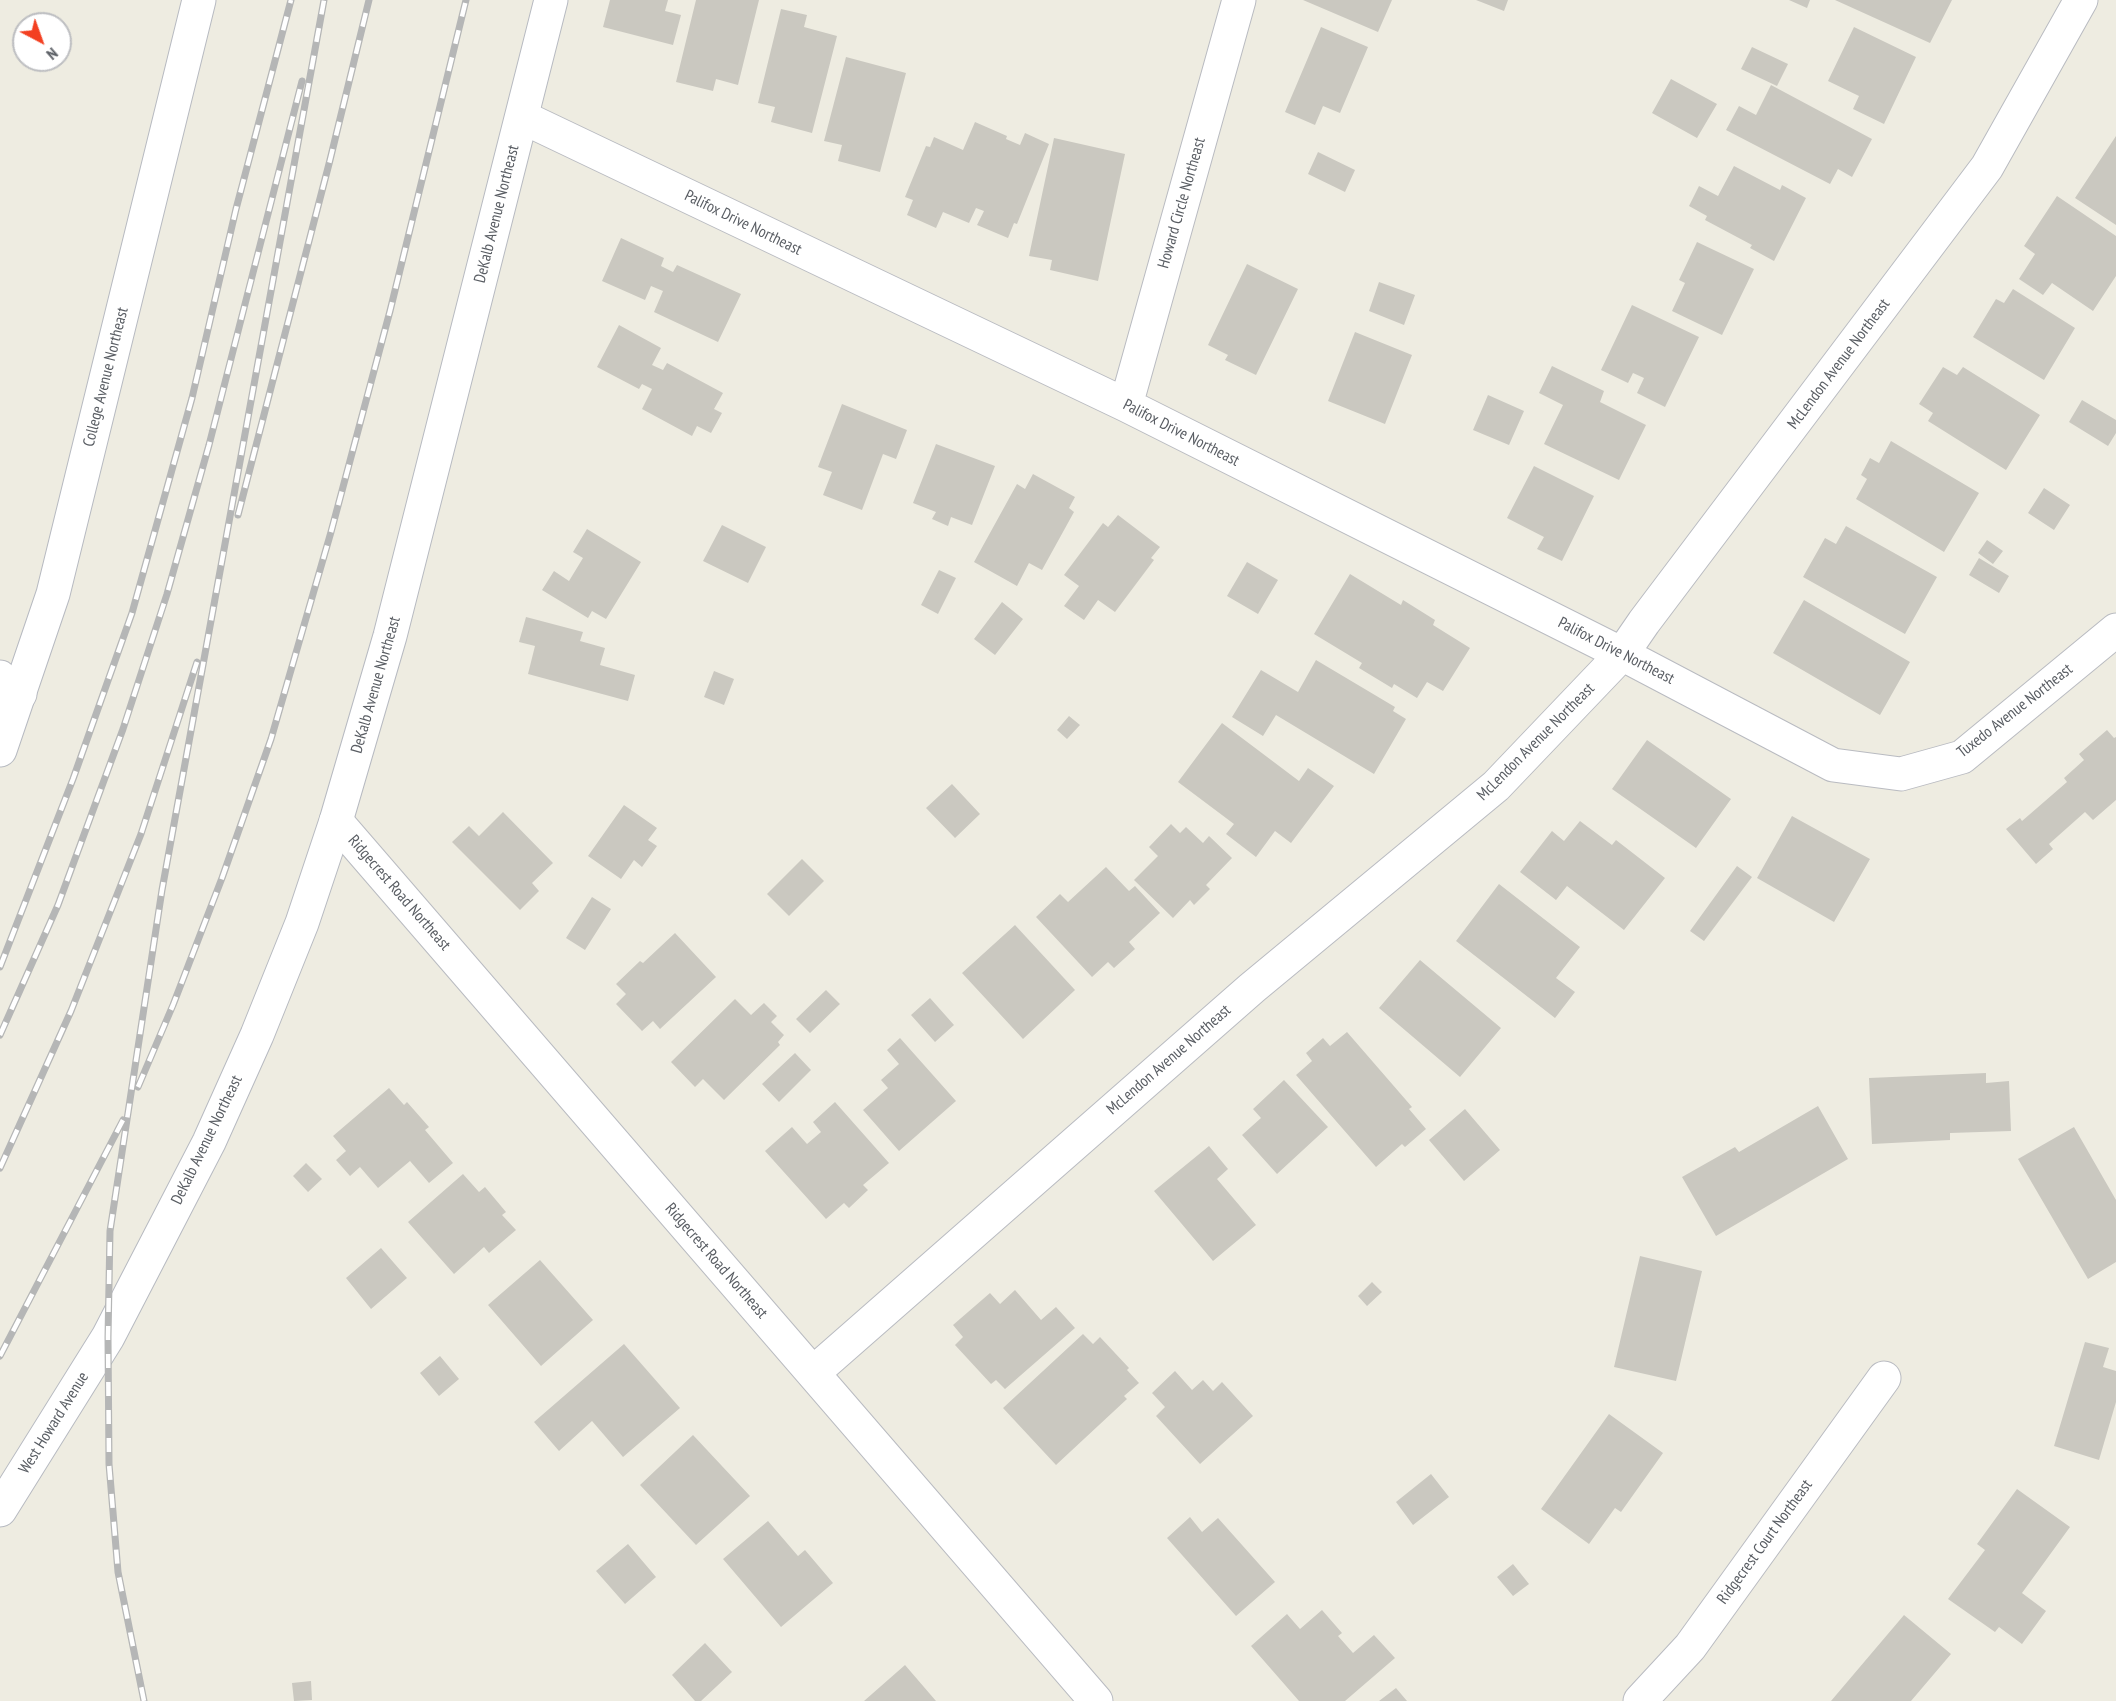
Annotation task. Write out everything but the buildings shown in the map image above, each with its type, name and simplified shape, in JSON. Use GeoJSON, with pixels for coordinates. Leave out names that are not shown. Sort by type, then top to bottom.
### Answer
{"type":"FeatureCollection","features":[{"type":"Feature","properties":{"kind":"street","name":"College Avenue Northeast"},"geometry":{"type":"LineString","coordinates":[[0,750],[10,686],[53,594],[199,0]]}},
{"type":"Feature","properties":{"kind":"street","name":"DeKalb Avenue Northeast"},"geometry":{"type":"LineString","coordinates":[[108,1337],[209,1142],[257,1035],[302,923],[336,821],[390,636],[551,0]]}},
{"type":"Feature","properties":{"kind":"street","name":"Howard Circle Northeast"},"geometry":{"type":"LineString","coordinates":[[1126,405],[1239,0]]}},
{"type":"Feature","properties":{"kind":"street","name":"McLendon Avenue Northeast"},"geometry":{"type":"LineString","coordinates":[[813,1373],[1251,988],[1496,786],[1622,654],[1987,167],[2081,0]]}},
{"type":"Feature","properties":{"kind":"street","name":"Palifox Drive Northeast"},"geometry":{"type":"LineString","coordinates":[[522,117],[1126,405],[1622,654],[1833,765]]}},
{"type":"Feature","properties":{"kind":"street","name":"Tuxedo Avenue Northeast"},"geometry":{"type":"LineString","coordinates":[[1833,765],[1901,774],[1962,757],[2116,630]]}},
{"type":"Feature","properties":{"kind":"street","name":"Ridgecrest Road Northeast"},"geometry":{"type":"LineString","coordinates":[[336,821],[1096,1701]]}},
{"type":"Feature","properties":{"kind":"street","name":"West Howard Avenue"},"geometry":{"type":"LineString","coordinates":[[0,1510],[108,1337]]}},
{"type":"Feature","properties":{"kind":"street","name":"Ridgecrest Court Northeast"},"geometry":{"type":"LineString","coordinates":[[1640,1701],[1690,1647],[1884,1378]]}},
{"type":"Feature","properties":{"kind":"railway"},"geometry":{"type":"LineString","coordinates":[[0,967],[73,779],[132,613],[192,398],[236,209],[291,0]]}},
{"type":"Feature","properties":{"kind":"railway"},"geometry":{"type":"LineString","coordinates":[[144,1701],[118,1572],[109,1464],[110,1231],[162,890],[324,0]]}},
{"type":"Feature","properties":{"kind":"railway"},"geometry":{"type":"LineString","coordinates":[[238,515],[369,0]]}},
{"type":"Feature","properties":{"kind":"railway"},"geometry":{"type":"LineString","coordinates":[[138,1087],[173,1005],[222,878],[271,739],[331,532],[390,311],[466,0]]}},
{"type":"Feature","properties":{"kind":"railway"},"geometry":{"type":"LineString","coordinates":[[0,1035],[58,905],[123,729],[167,594],[209,445],[302,81]]}},
{"type":"Feature","properties":{"kind":"railway"},"geometry":{"type":"LineString","coordinates":[[0,1168],[71,1011],[141,834],[197,662]]}},
{"type":"Feature","properties":{"kind":"railway"},"geometry":{"type":"LineString","coordinates":[[0,1356],[123,1120]]}}]}
